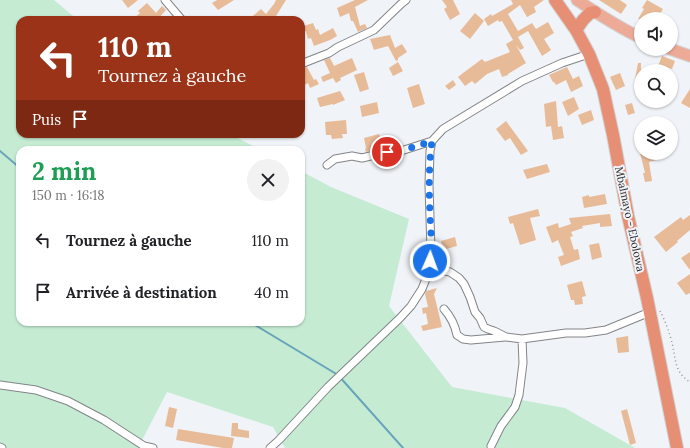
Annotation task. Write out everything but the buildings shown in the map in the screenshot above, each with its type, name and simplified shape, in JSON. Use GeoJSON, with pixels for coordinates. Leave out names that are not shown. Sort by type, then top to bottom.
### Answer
{"type":"FeatureCollection","features":[{"type":"Feature","properties":{"kind":"highway","name":"Mbalmayo - Ebolowa"},"geometry":{"type":"LineString","coordinates":[[555,0],[576,30],[589,54],[603,89],[628,216],[647,298],[654,310],[677,448]]}},
{"type":"Feature","properties":{"kind":"highway"},"geometry":{"type":"LineString","coordinates":[[576,30],[590,13],[595,12]]}},
{"type":"Feature","properties":{"kind":"main road"},"geometry":{"type":"LineString","coordinates":[[577,0],[634,34]]}},
{"type":"Feature","properties":{"kind":"main road"},"geometry":{"type":"LineString","coordinates":[[678,52],[690,56]]}},
{"type":"Feature","properties":{"kind":"street"},"geometry":{"type":"LineString","coordinates":[[165,0],[179,16]]}},
{"type":"Feature","properties":{"kind":"street"},"geometry":{"type":"LineString","coordinates":[[305,63],[329,54],[338,47],[374,30],[406,0]]}},
{"type":"Feature","properties":{"kind":"street"},"geometry":{"type":"LineString","coordinates":[[327,165],[335,159],[352,156],[362,158],[387,152],[404,150],[432,141],[443,129],[522,81],[562,62],[589,54]]}},
{"type":"Feature","properties":{"kind":"street"},"geometry":{"type":"LineString","coordinates":[[270,448],[328,387],[400,318],[411,306],[422,289],[429,271],[432,251],[429,185],[430,151],[432,141]]}},
{"type":"Feature","properties":{"kind":"street"},"geometry":{"type":"LineString","coordinates":[[429,271],[440,270],[450,272],[459,278],[464,284],[475,312],[480,318],[484,327],[506,337]]}},
{"type":"Feature","properties":{"kind":"street"},"geometry":{"type":"LineString","coordinates":[[444,309],[456,326],[457,335],[463,339],[471,340],[506,337],[522,339],[566,332],[585,333],[606,330],[654,310]]}},
{"type":"Feature","properties":{"kind":"street"},"geometry":{"type":"LineString","coordinates":[[491,446],[501,426],[516,407],[523,363],[522,339]]}},
{"type":"Feature","properties":{"kind":"street"},"geometry":{"type":"LineString","coordinates":[[0,385],[36,390],[68,401],[104,420],[144,446],[153,448]]}},
{"type":"Feature","properties":{"kind":"path"},"geometry":{"type":"LineString","coordinates":[[654,310],[661,312],[672,342],[677,367],[684,378],[690,382]]}},
{"type":"Feature","properties":{"kind":"green space"},"geometry":{"type":"Polygon","coordinates":[[[0,0],[54,0],[73,16],[16,16],[16,138],[238,138],[253,146],[16,146],[16,326],[305,326],[305,173],[331,187],[409,219],[389,306],[452,387],[565,408],[635,448],[285,448],[273,427],[167,392],[138,448],[0,448],[0,0]]]}},
{"type":"Feature","properties":{"kind":"waterway"},"geometry":{"type":"LineString","coordinates":[[0,151],[16,165]]}},
{"type":"Feature","properties":{"kind":"waterway"},"geometry":{"type":"LineString","coordinates":[[257,326],[338,375],[403,448]]}},
{"type":"Feature","properties":{"kind":"route"},"geometry":{"type":"LineString","coordinates":[[387,152],[404,150],[432,141],[430,151],[429,185],[432,251],[430,261]]}}]}
